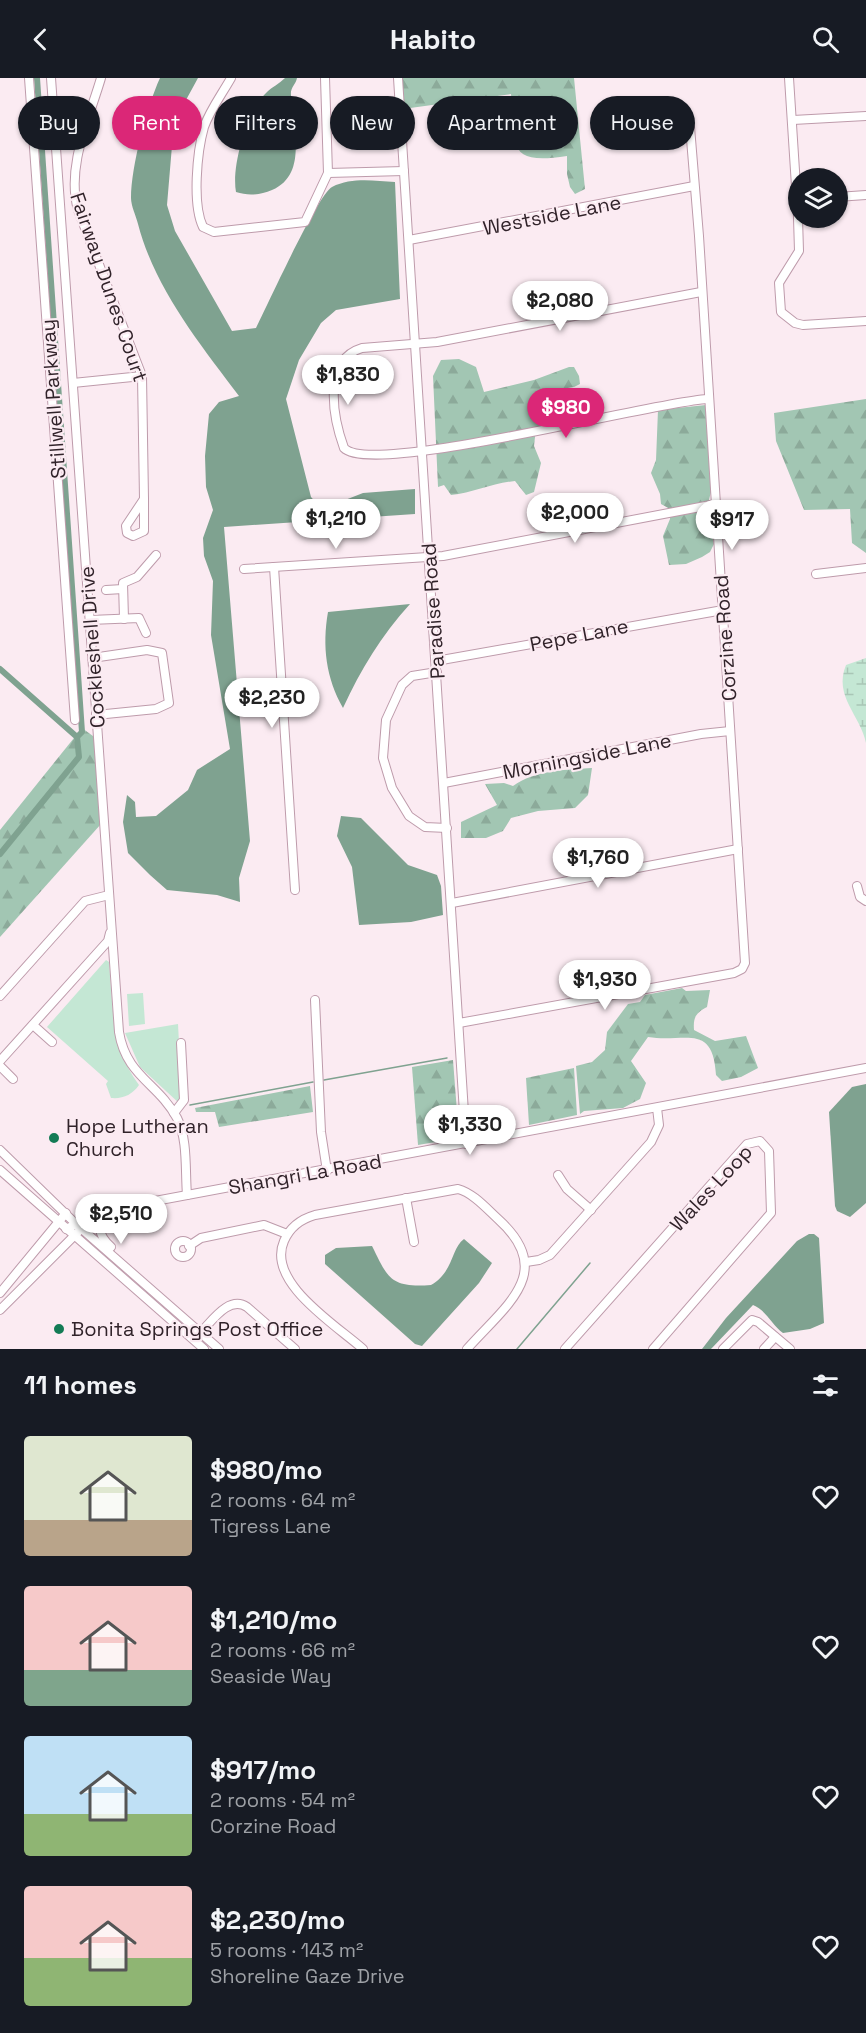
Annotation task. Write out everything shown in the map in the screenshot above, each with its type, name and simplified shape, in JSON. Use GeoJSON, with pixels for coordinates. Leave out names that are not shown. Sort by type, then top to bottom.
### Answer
{"type":"FeatureCollection","features":[{"type":"Feature","properties":{"kind":"street","name":"Stillwell Parkway"},"geometry":{"type":"LineString","coordinates":[[29,78],[75,720]]}},
{"type":"Feature","properties":{"kind":"street","name":"Cockleshell Drive"},"geometry":{"type":"LineString","coordinates":[[51,78],[121,1045],[136,1073],[174,1113],[183,1137],[187,1195]]}},
{"type":"Feature","properties":{"kind":"street","name":"Fairway Dunes Court"},"geometry":{"type":"LineString","coordinates":[[101,78],[76,166],[75,198],[142,376],[144,499]]}},
{"type":"Feature","properties":{"kind":"street"},"geometry":{"type":"LineString","coordinates":[[231,78],[203,131],[195,202],[202,227],[207,231],[220,232],[299,225],[309,216],[328,173],[325,78]]}},
{"type":"Feature","properties":{"kind":"street","name":"Paradise Road"},"geometry":{"type":"LineString","coordinates":[[398,78],[466,1144]]}},
{"type":"Feature","properties":{"kind":"street"},"geometry":{"type":"LineString","coordinates":[[789,78],[796,168]]}},
{"type":"Feature","properties":{"kind":"street"},"geometry":{"type":"LineString","coordinates":[[793,120],[866,116]]}},
{"type":"Feature","properties":{"kind":"street","name":"Corzine Road"},"geometry":{"type":"LineString","coordinates":[[459,1023],[640,991],[742,969],[746,956],[692,150]]}},
{"type":"Feature","properties":{"kind":"street"},"geometry":{"type":"LineString","coordinates":[[328,173],[404,171]]}},
{"type":"Feature","properties":{"kind":"street","name":"Westside Lane"},"geometry":{"type":"LineString","coordinates":[[409,240],[694,186]]}},
{"type":"Feature","properties":{"kind":"street"},"geometry":{"type":"LineString","coordinates":[[848,196],[866,195]]}},
{"type":"Feature","properties":{"kind":"street"},"geometry":{"type":"LineString","coordinates":[[798,228],[799,251],[779,283],[781,312],[795,323],[803,325],[866,321]]}},
{"type":"Feature","properties":{"kind":"street"},"geometry":{"type":"LineString","coordinates":[[701,292],[415,345],[369,347],[351,353],[339,369],[334,395],[341,441],[348,453],[361,455],[422,451],[707,399]]}},
{"type":"Feature","properties":{"kind":"street"},"geometry":{"type":"LineString","coordinates":[[73,383],[142,376]]}},
{"type":"Feature","properties":{"kind":"street"},"geometry":{"type":"LineString","coordinates":[[244,569],[430,557],[716,504]]}},
{"type":"Feature","properties":{"kind":"street"},"geometry":{"type":"LineString","coordinates":[[124,619],[123,583],[137,577],[156,555]]}},
{"type":"Feature","properties":{"kind":"street"},"geometry":{"type":"LineString","coordinates":[[274,567],[295,890]]}},
{"type":"Feature","properties":{"kind":"street"},"geometry":{"type":"LineString","coordinates":[[816,574],[866,568]]}},
{"type":"Feature","properties":{"kind":"street"},"geometry":{"type":"LineString","coordinates":[[106,590],[123,589]]}},
{"type":"Feature","properties":{"kind":"street","name":"Pepe Lane"},"geometry":{"type":"LineString","coordinates":[[436,661],[723,610]]}},
{"type":"Feature","properties":{"kind":"street"},"geometry":{"type":"LineString","coordinates":[[90,620],[139,618],[146,633]]}},
{"type":"Feature","properties":{"kind":"street"},"geometry":{"type":"LineString","coordinates":[[92,658],[147,650],[162,653],[169,703],[164,707],[96,715]]}},
{"type":"Feature","properties":{"kind":"street"},"geometry":{"type":"LineString","coordinates":[[437,672],[412,676],[402,685],[386,720],[383,758],[392,788],[409,816],[425,827],[447,828]]}},
{"type":"Feature","properties":{"kind":"street","name":"Morningside Lane"},"geometry":{"type":"LineString","coordinates":[[444,783],[701,734],[730,731]]}},
{"type":"Feature","properties":{"kind":"street"},"geometry":{"type":"LineString","coordinates":[[452,903],[738,849]]}},
{"type":"Feature","properties":{"kind":"street"},"geometry":{"type":"LineString","coordinates":[[857,886],[860,897],[866,901]]}},
{"type":"Feature","properties":{"kind":"street"},"geometry":{"type":"LineString","coordinates":[[0,996],[85,901],[109,895]]}},
{"type":"Feature","properties":{"kind":"street"},"geometry":{"type":"LineString","coordinates":[[0,1061],[108,941],[111,930]]}},
{"type":"Feature","properties":{"kind":"street"},"geometry":{"type":"LineString","coordinates":[[315,1000],[321,1132],[327,1171]]}},
{"type":"Feature","properties":{"kind":"street"},"geometry":{"type":"LineString","coordinates":[[33,1024],[52,1042]]}},
{"type":"Feature","properties":{"kind":"street"},"geometry":{"type":"LineString","coordinates":[[174,1113],[184,1101],[181,1043]]}},
{"type":"Feature","properties":{"kind":"street"},"geometry":{"type":"LineString","coordinates":[[0,1066],[13,1079]]}},
{"type":"Feature","properties":{"kind":"street","name":"Shangri La Road"},"geometry":{"type":"LineString","coordinates":[[77,1229],[122,1208],[866,1068]]}},
{"type":"Feature","properties":{"kind":"street"},"geometry":{"type":"LineString","coordinates":[[526,1262],[550,1255],[654,1137],[659,1125],[657,1108]]}},
{"type":"Feature","properties":{"kind":"street","name":"Wales Loop"},"geometry":{"type":"LineString","coordinates":[[565,1349],[747,1144],[760,1141],[769,1151],[771,1213],[653,1349]]}},
{"type":"Feature","properties":{"kind":"street"},"geometry":{"type":"LineString","coordinates":[[0,1150],[66,1214],[77,1229],[204,1349]]}},
{"type":"Feature","properties":{"kind":"street"},"geometry":{"type":"LineString","coordinates":[[0,1170],[66,1229],[77,1229],[164,1299],[219,1349]]}},
{"type":"Feature","properties":{"kind":"street"},"geometry":{"type":"LineString","coordinates":[[558,1175],[567,1189],[591,1210]]}},
{"type":"Feature","properties":{"kind":"street"},"geometry":{"type":"LineString","coordinates":[[363,1349],[286,1278],[281,1253],[287,1234],[297,1223],[315,1215],[451,1189],[464,1190],[514,1234],[522,1246],[526,1262],[519,1290],[467,1349]]}},
{"type":"Feature","properties":{"kind":"street"},"geometry":{"type":"LineString","coordinates":[[406,1198],[414,1242]]}},
{"type":"Feature","properties":{"kind":"street"},"geometry":{"type":"LineString","coordinates":[[122,1208],[102,1220],[99,1234],[153,1284],[164,1299]]}},
{"type":"Feature","properties":{"kind":"street"},"geometry":{"type":"LineString","coordinates":[[0,1293],[66,1214]]}},
{"type":"Feature","properties":{"kind":"street"},"geometry":{"type":"LineString","coordinates":[[189,1246],[201,1238],[264,1225],[287,1234]]}},
{"type":"Feature","properties":{"kind":"street"},"geometry":{"type":"LineString","coordinates":[[0,1310],[77,1229]]}},
{"type":"Feature","properties":{"kind":"street"},"geometry":{"type":"LineString","coordinates":[[201,1332],[226,1307],[240,1303],[295,1349]]}},
{"type":"Feature","properties":{"kind":"street"},"geometry":{"type":"LineString","coordinates":[[723,1349],[752,1320],[758,1322],[790,1349]]}},
{"type":"Feature","properties":{"kind":"street"},"geometry":{"type":"LineString","coordinates":[[764,1349],[775,1337]]}},
{"type":"Feature","properties":{"kind":"green space"},"geometry":{"type":"Polygon","coordinates":[[[401,78],[574,78],[576,96],[511,96],[511,94],[427,96],[427,106],[415,107],[415,96],[402,96],[401,78]]]}},
{"type":"Feature","properties":{"kind":"green space"},"geometry":{"type":"Polygon","coordinates":[[[578,118],[585,189],[575,194],[570,187],[567,156],[533,158],[519,150],[578,150],[578,118]]]}},
{"type":"Feature","properties":{"kind":"green space"},"geometry":{"type":"Polygon","coordinates":[[[459,359],[476,367],[484,392],[534,380],[574,367],[580,384],[555,390],[562,412],[536,428],[534,446],[541,463],[534,492],[526,495],[515,481],[451,495],[444,485],[438,487],[433,376],[441,360],[459,359]]]}},
{"type":"Feature","properties":{"kind":"green space"},"geometry":{"type":"Polygon","coordinates":[[[866,399],[866,553],[852,543],[850,509],[804,510],[776,441],[774,413],[866,399]]]}},
{"type":"Feature","properties":{"kind":"green space"},"geometry":{"type":"Polygon","coordinates":[[[706,405],[711,492],[706,511],[714,544],[710,552],[702,557],[686,564],[669,565],[663,536],[670,519],[670,509],[661,504],[660,494],[651,473],[656,460],[658,410],[706,405]]]}},
{"type":"Feature","properties":{"kind":"green space"},"geometry":{"type":"Polygon","coordinates":[[[866,658],[866,743],[845,696],[843,676],[846,665],[866,658]]]}},
{"type":"Feature","properties":{"kind":"green space"},"geometry":{"type":"Polygon","coordinates":[[[82,728],[97,739],[101,824],[0,937],[0,830],[82,728]]]}},
{"type":"Feature","properties":{"kind":"green space"},"geometry":{"type":"Polygon","coordinates":[[[592,768],[588,795],[575,808],[538,811],[511,818],[503,831],[486,838],[461,838],[461,822],[497,805],[485,784],[504,783],[513,786],[541,774],[592,768]]]}},
{"type":"Feature","properties":{"kind":"green space"},"geometry":{"type":"Polygon","coordinates":[[[106,960],[109,962],[118,1041],[130,1071],[139,1085],[130,1094],[115,1098],[111,1098],[106,1084],[108,1081],[47,1027],[106,960]]]}},
{"type":"Feature","properties":{"kind":"green space"},"geometry":{"type":"Polygon","coordinates":[[[682,988],[686,991],[710,990],[707,1007],[696,1016],[694,1030],[715,1041],[746,1036],[758,1068],[741,1077],[722,1081],[716,1075],[714,1058],[703,1041],[695,1038],[648,1037],[631,1061],[646,1083],[640,1099],[623,1108],[584,1111],[580,1114],[576,1066],[592,1062],[605,1050],[607,1032],[628,1004],[640,1002],[645,995],[682,988]]]}},
{"type":"Feature","properties":{"kind":"green space"},"geometry":{"type":"Polygon","coordinates":[[[143,993],[145,1024],[129,1026],[127,994],[143,993]]]}},
{"type":"Feature","properties":{"kind":"green space"},"geometry":{"type":"Polygon","coordinates":[[[178,1024],[182,1100],[180,1104],[140,1067],[125,1033],[178,1024]]]}},
{"type":"Feature","properties":{"kind":"green space"},"geometry":{"type":"Polygon","coordinates":[[[453,1060],[459,1138],[418,1145],[412,1067],[453,1060]]]}},
{"type":"Feature","properties":{"kind":"green space"},"geometry":{"type":"Polygon","coordinates":[[[574,1068],[577,1115],[529,1125],[526,1078],[574,1068]]]}},
{"type":"Feature","properties":{"kind":"green space"},"geometry":{"type":"Polygon","coordinates":[[[310,1086],[313,1112],[219,1127],[215,1112],[196,1112],[195,1108],[310,1086]]]}},
{"type":"Feature","properties":{"kind":"shaded area"},"geometry":{"type":"Polygon","coordinates":[[[160,78],[198,78],[188,96],[153,96],[160,78]]]}},
{"type":"Feature","properties":{"kind":"shaded area"},"geometry":{"type":"Polygon","coordinates":[[[285,78],[297,78],[291,96],[264,96],[285,78]]]}},
{"type":"Feature","properties":{"kind":"shaded area"},"geometry":{"type":"Polygon","coordinates":[[[138,150],[172,150],[167,205],[175,231],[232,331],[256,328],[305,229],[325,194],[332,187],[355,181],[395,182],[400,299],[336,310],[321,323],[299,360],[286,399],[311,497],[322,509],[363,493],[415,489],[415,514],[224,527],[250,841],[239,878],[240,902],[217,895],[167,890],[128,853],[123,822],[127,795],[135,802],[136,817],[156,816],[188,790],[197,770],[230,749],[211,635],[213,581],[204,556],[203,538],[213,510],[206,487],[205,456],[209,414],[219,402],[239,396],[194,336],[155,271],[131,198],[138,150]]]}},
{"type":"Feature","properties":{"kind":"shaded area"},"geometry":{"type":"Polygon","coordinates":[[[240,150],[296,150],[291,173],[283,183],[268,192],[258,194],[236,192],[236,168],[240,150]]]}},
{"type":"Feature","properties":{"kind":"shaded area"},"geometry":{"type":"Polygon","coordinates":[[[410,604],[372,653],[343,708],[337,697],[327,662],[325,637],[328,612],[410,604]]]}},
{"type":"Feature","properties":{"kind":"shaded area"},"geometry":{"type":"Polygon","coordinates":[[[341,816],[361,818],[408,865],[437,875],[441,886],[443,915],[411,922],[359,925],[352,867],[337,836],[341,816]]]}},
{"type":"Feature","properties":{"kind":"shaded area"},"geometry":{"type":"Polygon","coordinates":[[[866,1084],[866,1203],[850,1217],[837,1211],[835,1206],[829,1112],[852,1087],[866,1084]]]}},
{"type":"Feature","properties":{"kind":"shaded area"},"geometry":{"type":"Polygon","coordinates":[[[809,1234],[814,1234],[819,1238],[824,1323],[810,1329],[783,1333],[762,1310],[753,1305],[711,1349],[702,1349],[726,1318],[797,1241],[809,1234]]]}},
{"type":"Feature","properties":{"kind":"shaded area"},"geometry":{"type":"Polygon","coordinates":[[[464,1239],[492,1263],[479,1283],[422,1346],[415,1344],[325,1264],[325,1255],[336,1248],[372,1246],[382,1266],[392,1279],[407,1285],[431,1285],[444,1274],[464,1239]]]}},
{"type":"Feature","properties":{"kind":"waterway"},"geometry":{"type":"LineString","coordinates":[[37,78],[82,732],[77,737]]}},
{"type":"Feature","properties":{"kind":"waterway"},"geometry":{"type":"LineString","coordinates":[[0,669],[77,737],[79,757],[0,854]]}},
{"type":"Feature","properties":{"kind":"waterway"},"geometry":{"type":"LineString","coordinates":[[324,1080],[447,1058]]}},
{"type":"Feature","properties":{"kind":"waterway"},"geometry":{"type":"LineString","coordinates":[[190,1105],[313,1082]]}},
{"type":"Feature","properties":{"kind":"waterway"},"geometry":{"type":"LineString","coordinates":[[517,1349],[590,1263]]}},
{"type":"Feature","properties":{"kind":"place","name":"Hope Lutheran Church"},"geometry":{"type":"Point","coordinates":[54,1138]}},
{"type":"Feature","properties":{"kind":"place","name":"Bonita Springs Post Office"},"geometry":{"type":"Point","coordinates":[59,1329]}}]}
